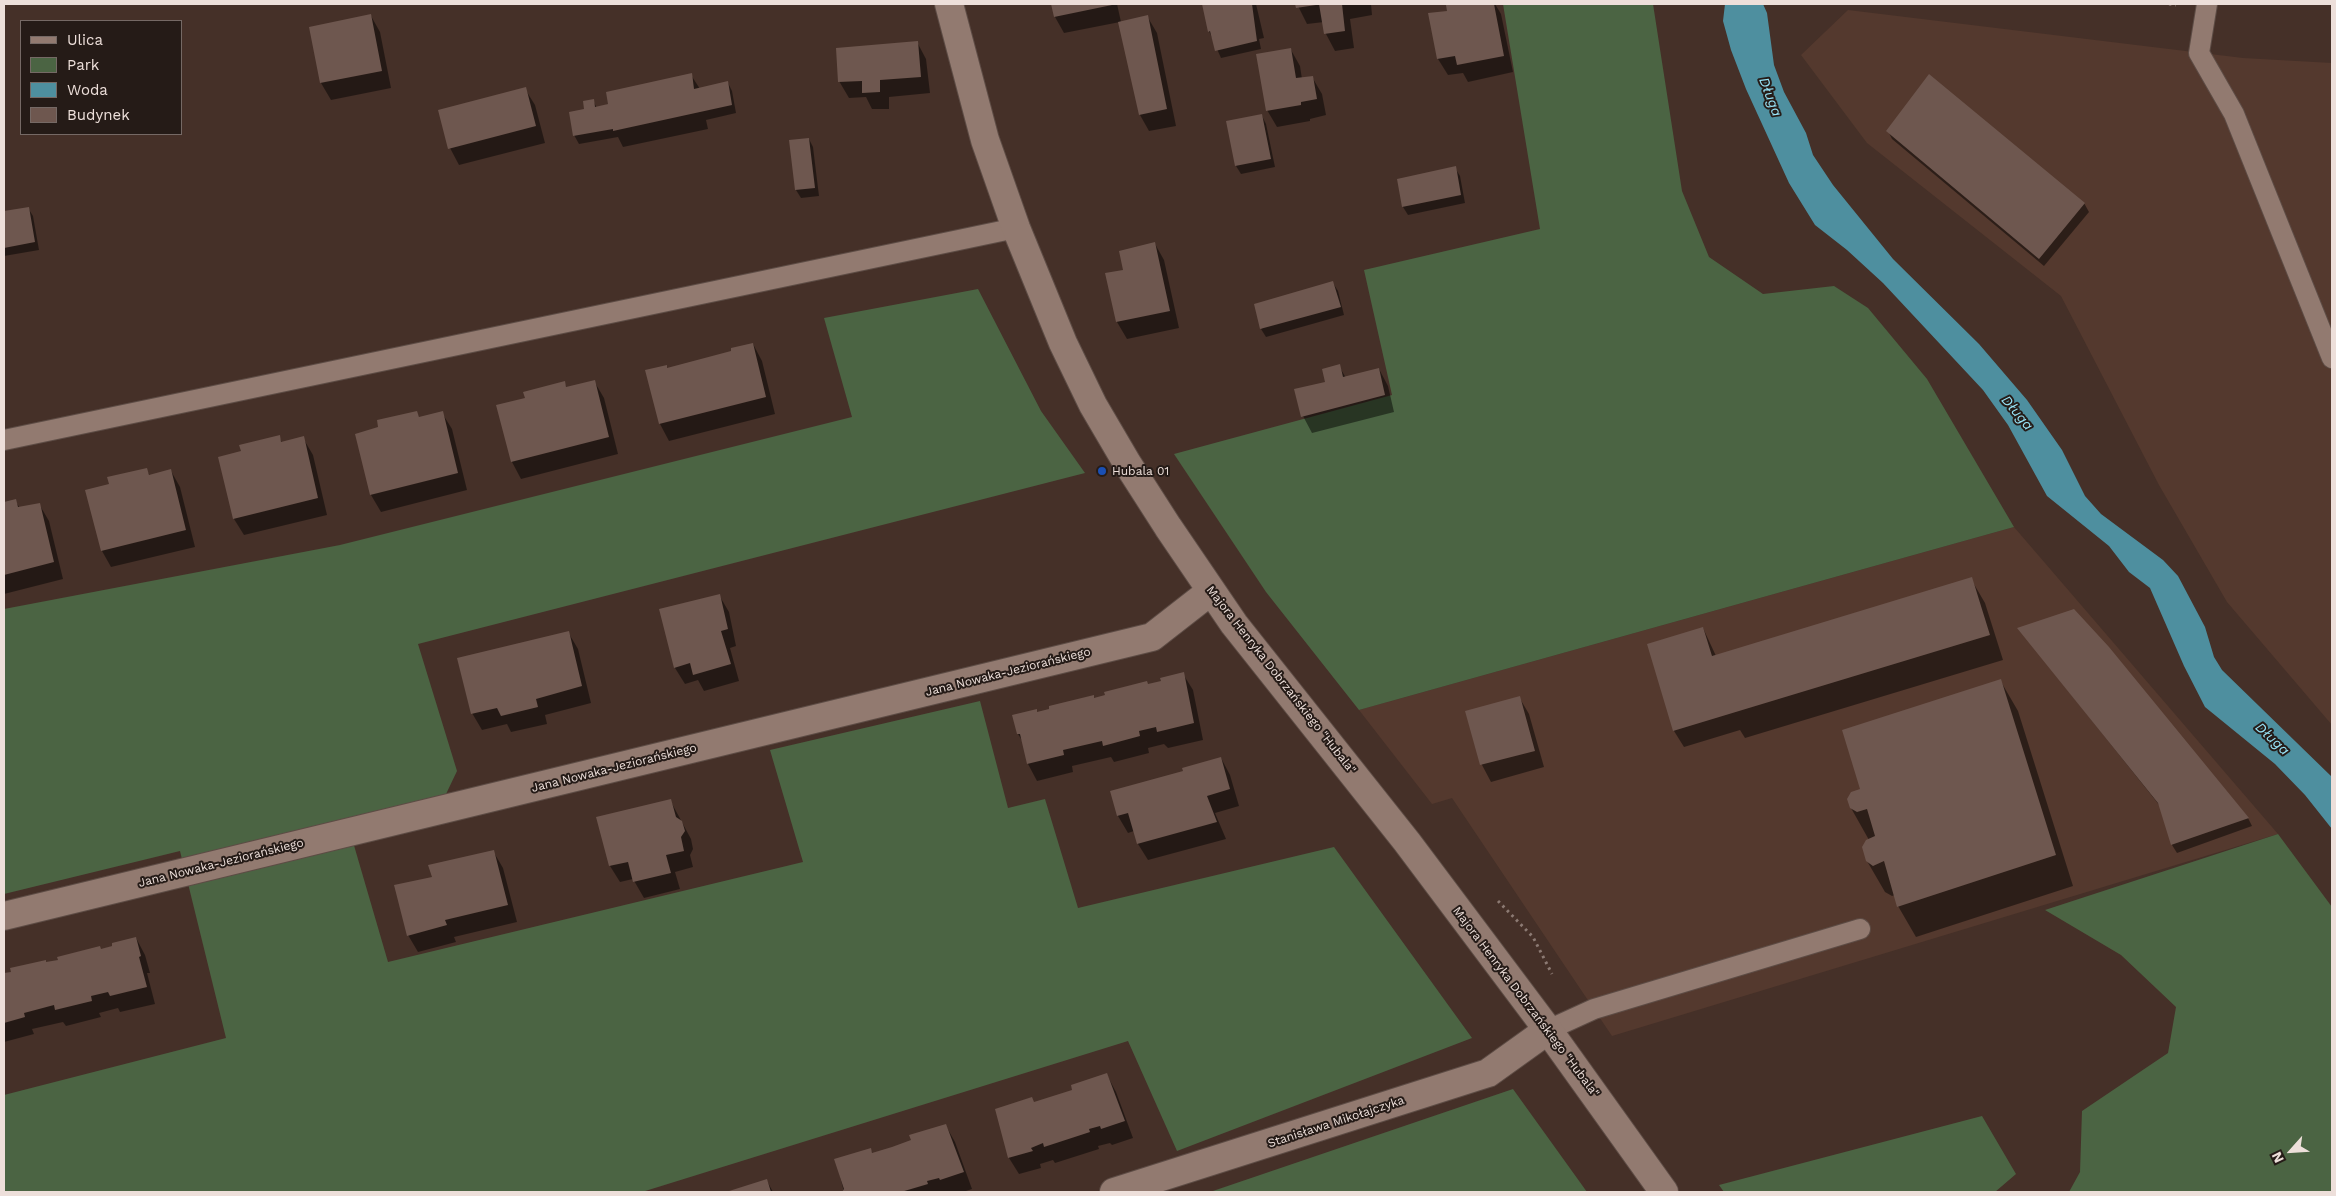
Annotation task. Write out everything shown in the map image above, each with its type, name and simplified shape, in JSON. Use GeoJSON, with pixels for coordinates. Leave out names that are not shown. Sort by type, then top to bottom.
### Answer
{"type":"FeatureCollection","features":[{"type":"Feature","properties":{"kind":"street","name":"Majora Henryka Dobrzańskiego \"Hubala\""},"geometry":{"type":"LineString","coordinates":[[950,4],[985,140],[1016,228],[1063,343],[1094,405],[1132,471],[1234,624],[1407,842],[1548,1030],[1664,1192]]}},
{"type":"Feature","properties":{"kind":"street","name":"Jana Nowaka-Jeziorańskiego"},"geometry":{"type":"LineString","coordinates":[[4,916],[1152,637],[1211,591]]}},
{"type":"Feature","properties":{"kind":"street","name":"Stanisława Mikołajczyka"},"geometry":{"type":"LineString","coordinates":[[1114,1192],[1488,1073],[1548,1030]]}},
{"type":"Feature","properties":{"kind":"lane"},"geometry":{"type":"LineString","coordinates":[[2208,4],[2199,53],[2234,114],[2332,358]]}},
{"type":"Feature","properties":{"kind":"lane"},"geometry":{"type":"LineString","coordinates":[[4,440],[1016,228]]}},
{"type":"Feature","properties":{"kind":"lane"},"geometry":{"type":"LineString","coordinates":[[1548,1030],[1594,1009],[1860,929]]}},
{"type":"Feature","properties":{"kind":"path"},"geometry":{"type":"LineString","coordinates":[[1491,894],[1533,937],[1552,974]]}},
{"type":"Feature","properties":{"kind":"shaded area"},"geometry":{"type":"Polygon","coordinates":[[[1848,10],[2243,58],[2332,63],[2332,725],[2227,602],[2159,485],[2061,296],[1867,143],[1801,55],[1848,10]]]}},
{"type":"Feature","properties":{"kind":"shaded area"},"geometry":{"type":"Polygon","coordinates":[[[2014,527],[2278,834],[1612,1036],[1452,798],[1432,804],[1359,710],[2014,527]]]}},
{"type":"Feature","properties":{"kind":"green space"},"geometry":{"type":"Polygon","coordinates":[[[1503,4],[1653,4],[1682,191],[1709,257],[1763,294],[1834,286],[1868,308],[1927,379],[2014,527],[1359,710],[1266,592],[1174,454],[1392,395],[1364,270],[1540,229],[1503,4]]]}},
{"type":"Feature","properties":{"kind":"green space"},"geometry":{"type":"Polygon","coordinates":[[[978,289],[1041,411],[1085,473],[418,644],[457,771],[437,813],[353,842],[388,962],[803,862],[770,750],[980,701],[1008,808],[1045,799],[1078,908],[1334,847],[1472,1038],[1177,1151],[1128,1041],[642,1192],[4,1192],[4,1095],[226,1038],[180,851],[4,894],[4,609],[340,545],[852,417],[824,318],[978,289]]]}},
{"type":"Feature","properties":{"kind":"green space"},"geometry":{"type":"Polygon","coordinates":[[[2278,834],[2332,907],[2332,1192],[2069,1192],[2080,1172],[2082,1111],[2168,1053],[2176,1007],[2121,955],[2045,910],[2278,834]]]}},
{"type":"Feature","properties":{"kind":"green space"},"geometry":{"type":"Polygon","coordinates":[[[1513,1089],[1587,1192],[1210,1192],[1513,1089]]]}},
{"type":"Feature","properties":{"kind":"green space"},"geometry":{"type":"Polygon","coordinates":[[[1982,1116],[2016,1174],[1995,1192],[1724,1192],[1719,1185],[1982,1116]]]}},
{"type":"Feature","properties":{"kind":"water","name":"Długa"},"geometry":{"type":"Polygon","coordinates":[[[1725,4],[1763,4],[1767,13],[1774,65],[1784,92],[1806,133],[1813,155],[1833,185],[1893,259],[1979,344],[2027,400],[2062,450],[2085,496],[2101,514],[2163,560],[2178,576],[2205,627],[2214,657],[2222,670],[2332,777],[2332,829],[2305,795],[2275,764],[2205,707],[2184,666],[2150,588],[2129,572],[2109,546],[2047,496],[2008,425],[1983,390],[1883,283],[1847,250],[1815,225],[1789,183],[1746,89],[1731,50],[1723,21],[1725,4]]]}},
{"type":"Feature","properties":{"kind":"building"},"geometry":{"type":"Polygon","coordinates":[[[1051,4],[1112,4],[1112,5],[1054,17],[1051,4]]]}},
{"type":"Feature","properties":{"kind":"building"},"geometry":{"type":"Polygon","coordinates":[[[1202,4],[1252,4],[1257,41],[1215,51],[1210,31],[1208,32],[1202,4]]]}},
{"type":"Feature","properties":{"kind":"building"},"geometry":{"type":"Polygon","coordinates":[[[1295,4],[1316,4],[1316,5],[1296,8],[1295,4]]]}},
{"type":"Feature","properties":{"kind":"building"},"geometry":{"type":"Polygon","coordinates":[[[1319,4],[1342,4],[1345,31],[1324,34],[1319,4]]]}},
{"type":"Feature","properties":{"kind":"building"},"geometry":{"type":"Polygon","coordinates":[[[1494,4],[1504,56],[1457,65],[1455,56],[1437,59],[1428,13],[1447,11],[1446,5],[1494,4]]]}},
{"type":"Feature","properties":{"kind":"building"},"geometry":{"type":"Polygon","coordinates":[[[371,14],[382,71],[320,83],[309,27],[371,14]]]}},
{"type":"Feature","properties":{"kind":"building"},"geometry":{"type":"Polygon","coordinates":[[[1148,15],[1167,109],[1139,115],[1118,22],[1148,15]]]}},
{"type":"Feature","properties":{"kind":"building"},"geometry":{"type":"Polygon","coordinates":[[[918,41],[921,77],[880,80],[880,92],[862,93],[862,81],[838,82],[836,48],[918,41]]]}},
{"type":"Feature","properties":{"kind":"building"},"geometry":{"type":"Polygon","coordinates":[[[1291,48],[1296,78],[1313,76],[1317,99],[1301,102],[1301,105],[1266,111],[1256,54],[1291,48]]]}},
{"type":"Feature","properties":{"kind":"building"},"geometry":{"type":"Polygon","coordinates":[[[692,73],[694,89],[728,81],[732,105],[613,131],[613,129],[573,136],[569,112],[584,109],[583,101],[594,99],[595,107],[608,104],[606,92],[692,73]]]}},
{"type":"Feature","properties":{"kind":"building"},"geometry":{"type":"Polygon","coordinates":[[[1929,74],[2085,203],[2039,259],[1886,131],[1929,74]]]}},
{"type":"Feature","properties":{"kind":"building"},"geometry":{"type":"Polygon","coordinates":[[[526,87],[536,126],[448,149],[438,110],[526,87]]]}},
{"type":"Feature","properties":{"kind":"building"},"geometry":{"type":"Polygon","coordinates":[[[1262,114],[1271,159],[1235,166],[1226,121],[1262,114]]]}},
{"type":"Feature","properties":{"kind":"building"},"geometry":{"type":"Polygon","coordinates":[[[809,138],[815,188],[795,190],[789,140],[809,138]]]}},
{"type":"Feature","properties":{"kind":"building"},"geometry":{"type":"Polygon","coordinates":[[[1456,166],[1461,195],[1402,207],[1397,179],[1456,166]]]}},
{"type":"Feature","properties":{"kind":"building"},"geometry":{"type":"Polygon","coordinates":[[[29,207],[35,242],[4,248],[4,211],[29,207]]]}},
{"type":"Feature","properties":{"kind":"building"},"geometry":{"type":"Polygon","coordinates":[[[1155,242],[1170,311],[1116,322],[1105,273],[1123,270],[1119,251],[1155,242]]]}},
{"type":"Feature","properties":{"kind":"building"},"geometry":{"type":"Polygon","coordinates":[[[1333,281],[1341,307],[1260,329],[1254,304],[1333,281]]]}},
{"type":"Feature","properties":{"kind":"building"},"geometry":{"type":"Polygon","coordinates":[[[753,343],[766,397],[659,424],[645,370],[667,365],[667,368],[731,351],[731,348],[753,343]]]}},
{"type":"Feature","properties":{"kind":"building"},"geometry":{"type":"Polygon","coordinates":[[[1340,364],[1343,377],[1379,368],[1385,395],[1301,417],[1294,389],[1325,382],[1322,369],[1340,364]]]}},
{"type":"Feature","properties":{"kind":"building"},"geometry":{"type":"Polygon","coordinates":[[[595,380],[609,437],[511,462],[496,405],[525,398],[523,392],[565,381],[566,387],[595,380]]]}},
{"type":"Feature","properties":{"kind":"building"},"geometry":{"type":"Polygon","coordinates":[[[417,411],[419,417],[443,411],[458,473],[370,495],[355,434],[378,427],[377,420],[417,411]]]}},
{"type":"Feature","properties":{"kind":"building"},"geometry":{"type":"Polygon","coordinates":[[[280,435],[281,442],[304,436],[318,498],[233,519],[218,457],[241,451],[239,445],[280,435]]]}},
{"type":"Feature","properties":{"kind":"building"},"geometry":{"type":"Polygon","coordinates":[[[147,468],[149,475],[171,469],[186,530],[101,551],[85,490],[109,484],[107,477],[147,468]]]}},
{"type":"Feature","properties":{"kind":"building"},"geometry":{"type":"Polygon","coordinates":[[[16,499],[18,507],[40,503],[54,562],[4,575],[4,502],[16,499]]]}},
{"type":"Feature","properties":{"kind":"building"},"geometry":{"type":"Polygon","coordinates":[[[1972,577],[1990,635],[1673,731],[1647,644],[1703,627],[1712,656],[1972,577]]]}},
{"type":"Feature","properties":{"kind":"building"},"geometry":{"type":"Polygon","coordinates":[[[720,594],[728,629],[721,631],[731,664],[693,675],[690,663],[674,668],[659,609],[720,594]]]}},
{"type":"Feature","properties":{"kind":"building"},"geometry":{"type":"Polygon","coordinates":[[[2074,609],[2109,647],[2249,818],[2171,845],[2158,803],[2017,628],[2074,609]]]}},
{"type":"Feature","properties":{"kind":"building"},"geometry":{"type":"Polygon","coordinates":[[[569,631],[582,686],[536,699],[538,707],[501,716],[497,708],[471,714],[457,658],[569,631]]]}},
{"type":"Feature","properties":{"kind":"building"},"geometry":{"type":"Polygon","coordinates":[[[1184,672],[1194,723],[1157,732],[1156,727],[1139,731],[1140,736],[1103,746],[1102,741],[1063,750],[1064,755],[1027,764],[1020,734],[1017,734],[1012,715],[1037,709],[1037,712],[1049,709],[1049,706],[1094,695],[1094,698],[1105,695],[1104,692],[1147,681],[1148,684],[1161,681],[1160,678],[1184,672]]]}},
{"type":"Feature","properties":{"kind":"building"},"geometry":{"type":"Polygon","coordinates":[[[2001,679],[2056,855],[1897,907],[1884,861],[1873,866],[1866,861],[1862,847],[1866,840],[1875,836],[1867,809],[1857,812],[1850,808],[1847,799],[1851,792],[1860,789],[1842,730],[2001,679]]]}},
{"type":"Feature","properties":{"kind":"building"},"geometry":{"type":"Polygon","coordinates":[[[1520,696],[1535,751],[1480,765],[1465,711],[1520,696]]]}},
{"type":"Feature","properties":{"kind":"building"},"geometry":{"type":"Polygon","coordinates":[[[1221,757],[1230,789],[1207,796],[1217,822],[1137,844],[1128,813],[1117,816],[1110,791],[1183,771],[1182,768],[1221,757]]]}},
{"type":"Feature","properties":{"kind":"building"},"geometry":{"type":"Polygon","coordinates":[[[671,799],[676,817],[682,821],[685,831],[681,837],[684,851],[666,855],[671,873],[633,882],[628,862],[609,866],[596,817],[671,799]]]}},
{"type":"Feature","properties":{"kind":"building"},"geometry":{"type":"Polygon","coordinates":[[[494,850],[508,905],[445,920],[447,925],[407,936],[394,885],[432,877],[428,865],[494,850]]]}},
{"type":"Feature","properties":{"kind":"building"},"geometry":{"type":"Polygon","coordinates":[[[136,937],[147,987],[110,996],[108,992],[91,996],[92,1001],[55,1010],[54,1005],[24,1013],[25,1017],[4,1023],[4,973],[11,972],[10,968],[46,960],[46,962],[58,960],[57,957],[100,946],[101,949],[112,946],[112,943],[136,937]]]}},
{"type":"Feature","properties":{"kind":"building"},"geometry":{"type":"Polygon","coordinates":[[[1107,1073],[1125,1121],[1101,1129],[1100,1126],[1089,1129],[1090,1132],[1044,1147],[1043,1143],[1031,1148],[1033,1151],[1008,1158],[995,1109],[1032,1097],[1034,1102],[1072,1090],[1071,1085],[1107,1073]]]}},
{"type":"Feature","properties":{"kind":"building"},"geometry":{"type":"Polygon","coordinates":[[[946,1124],[964,1172],[940,1180],[939,1178],[927,1181],[928,1184],[901,1192],[842,1192],[844,1189],[834,1159],[871,1148],[872,1153],[892,1147],[911,1140],[909,1135],[946,1124]]]}},
{"type":"Feature","properties":{"kind":"building"},"geometry":{"type":"Polygon","coordinates":[[[767,1179],[771,1192],[726,1192],[767,1179]]]}},
{"type":"Feature","properties":{"kind":"place","name":"Hubala 01"},"geometry":{"type":"Point","coordinates":[1102,471]}}]}
